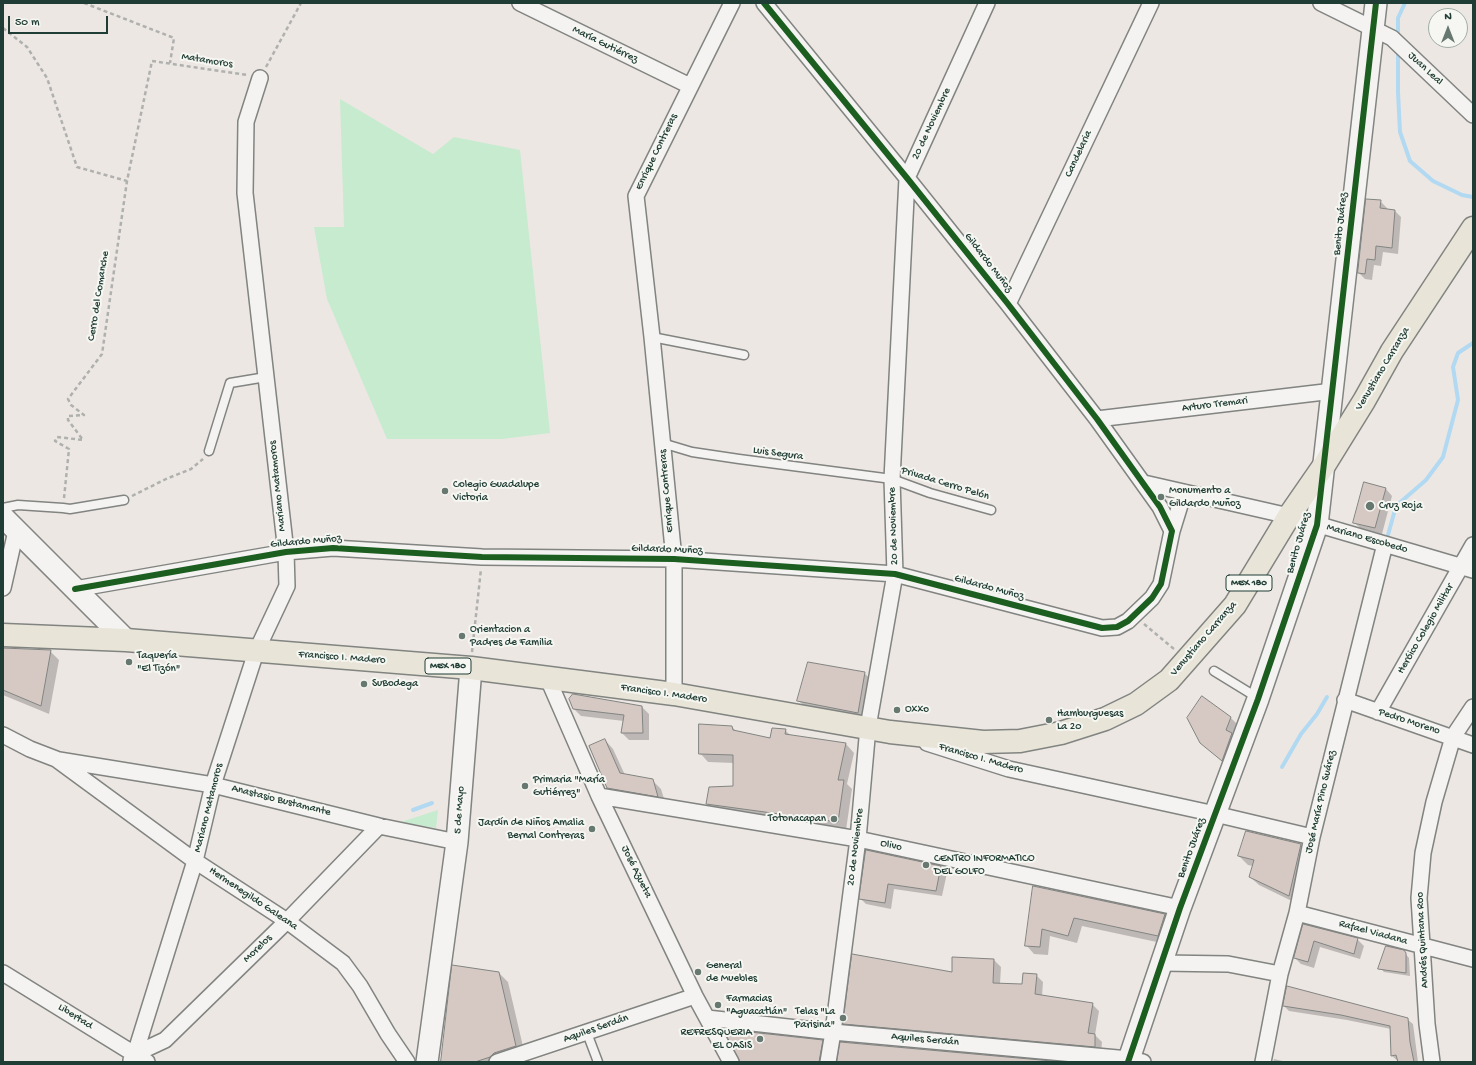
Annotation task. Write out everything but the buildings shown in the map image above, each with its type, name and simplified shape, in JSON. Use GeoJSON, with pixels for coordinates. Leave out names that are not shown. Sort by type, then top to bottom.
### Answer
{"type":"FeatureCollection","features":[{"type":"Feature","properties":{"kind":"main road","name":"Venustiano Carranza"},"geometry":{"type":"LineString","coordinates":[[890,732],[983,742],[1020,741],[1061,733],[1105,719],[1136,704],[1168,680],[1235,605],[1289,516],[1325,464],[1364,401],[1392,351],[1473,228]]}},
{"type":"Feature","properties":{"kind":"main road","name":"Francisco I. Madero"},"geometry":{"type":"LineString","coordinates":[[3,635],[126,640],[256,652],[471,668],[674,694],[890,732]]}},
{"type":"Feature","properties":{"kind":"street","name":"María Gutiérrez"},"geometry":{"type":"LineString","coordinates":[[520,3],[537,7],[690,86]]}},
{"type":"Feature","properties":{"kind":"street","name":"Enrique Contreras"},"geometry":{"type":"LineString","coordinates":[[674,694],[674,559],[652,337],[636,196],[732,3]]}},
{"type":"Feature","properties":{"kind":"street","name":"Gildardo Muñoz"},"geometry":{"type":"LineString","coordinates":[[75,589],[286,552],[333,548],[482,557],[674,559],[895,574],[1102,628],[1116,627],[1128,621],[1152,598],[1161,584],[1172,530],[1160,507],[1097,419],[1008,304],[764,3]]}},
{"type":"Feature","properties":{"kind":"street","name":"20 de Noviembre"},"geometry":{"type":"LineString","coordinates":[[828,1062],[858,839],[868,727],[895,574],[892,479],[907,178],[987,3]]}},
{"type":"Feature","properties":{"kind":"street","name":"Candelaria"},"geometry":{"type":"LineString","coordinates":[[1008,304],[1151,3]]}},
{"type":"Feature","properties":{"kind":"street","name":"Juan Leal"},"geometry":{"type":"LineString","coordinates":[[1322,3],[1392,38],[1473,115]]}},
{"type":"Feature","properties":{"kind":"street","name":"Benito Juárez"},"geometry":{"type":"LineString","coordinates":[[1133,1061],[1180,908],[1258,698],[1318,525],[1376,3]]}},
{"type":"Feature","properties":{"kind":"street","name":"Mariano Matamoros"},"geometry":{"type":"LineString","coordinates":[[137,1059],[195,861],[213,785],[256,652],[287,586],[286,552],[245,193],[246,122],[260,78]]}},
{"type":"Feature","properties":{"kind":"street"},"geometry":{"type":"LineString","coordinates":[[1333,391],[1352,401],[1364,401]]}},
{"type":"Feature","properties":{"kind":"street","name":"Arturo Tremari"},"geometry":{"type":"LineString","coordinates":[[1097,419],[1333,391]]}},
{"type":"Feature","properties":{"kind":"street","name":"Mariano Escobedo"},"geometry":{"type":"LineString","coordinates":[[1144,483],[1289,516],[1467,569]]}},
{"type":"Feature","properties":{"kind":"street"},"geometry":{"type":"LineString","coordinates":[[1172,530],[1184,492]]}},
{"type":"Feature","properties":{"kind":"street"},"geometry":{"type":"LineString","coordinates":[[3,588],[9,524]]}},
{"type":"Feature","properties":{"kind":"street"},"geometry":{"type":"LineString","coordinates":[[9,524],[126,640]]}},
{"type":"Feature","properties":{"kind":"street","name":"José María Pino Suárez"},"geometry":{"type":"LineString","coordinates":[[1263,1062],[1280,974],[1297,913],[1312,837],[1385,544]]}},
{"type":"Feature","properties":{"kind":"street","name":"Heróico Colegio Militar"},"geometry":{"type":"LineString","coordinates":[[1378,712],[1467,569],[1473,545]]}},
{"type":"Feature","properties":{"kind":"street","name":"5 de Mayo"},"geometry":{"type":"LineString","coordinates":[[427,1062],[457,842],[471,668]]}},
{"type":"Feature","properties":{"kind":"street","name":"José Azueta"},"geometry":{"type":"LineString","coordinates":[[548,679],[599,796],[695,996],[731,1062]]}},
{"type":"Feature","properties":{"kind":"street","name":"Pedro Moreno"},"geometry":{"type":"LineString","coordinates":[[1345,700],[1473,745]]}},
{"type":"Feature","properties":{"kind":"street","name":"Andrés Quintana Roo"},"geometry":{"type":"LineString","coordinates":[[1432,1062],[1427,1024],[1419,898],[1423,853],[1434,802],[1453,737],[1473,707]]}},
{"type":"Feature","properties":{"kind":"street","name":"Francisco I. Madero"},"geometry":{"type":"LineString","coordinates":[[890,732],[1009,769],[1215,814],[1312,837]]}},
{"type":"Feature","properties":{"kind":"street","name":"Hermenegildo Galeana"},"geometry":{"type":"LineString","coordinates":[[3,735],[30,750],[56,759],[195,861],[287,921],[343,963],[360,986],[388,1034],[407,1062]]}},
{"type":"Feature","properties":{"kind":"street","name":"Anastasio Bustamante"},"geometry":{"type":"LineString","coordinates":[[56,759],[213,785],[379,826],[457,842]]}},
{"type":"Feature","properties":{"kind":"street","name":"Olivo"},"geometry":{"type":"LineString","coordinates":[[599,796],[858,839],[1180,908]]}},
{"type":"Feature","properties":{"kind":"street","name":"Morelos"},"geometry":{"type":"LineString","coordinates":[[137,1059],[165,1040],[287,921],[379,826]]}},
{"type":"Feature","properties":{"kind":"street","name":"Rafael Viadana"},"geometry":{"type":"LineString","coordinates":[[1297,913],[1473,960]]}},
{"type":"Feature","properties":{"kind":"street"},"geometry":{"type":"LineString","coordinates":[[1162,963],[1228,964],[1280,974]]}},
{"type":"Feature","properties":{"kind":"street","name":"Libertad"},"geometry":{"type":"LineString","coordinates":[[3,973],[137,1059]]}},
{"type":"Feature","properties":{"kind":"street","name":"Aquiles Serdán"},"geometry":{"type":"LineString","coordinates":[[497,1062],[695,996]]}},
{"type":"Feature","properties":{"kind":"street","name":"Aquiles Serdán"},"geometry":{"type":"LineString","coordinates":[[707,1018],[833,1032],[1133,1061]]}},
{"type":"Feature","properties":{"kind":"lane"},"geometry":{"type":"LineString","coordinates":[[652,337],[744,355]]}},
{"type":"Feature","properties":{"kind":"lane"},"geometry":{"type":"LineString","coordinates":[[210,451],[230,383],[266,377]]}},
{"type":"Feature","properties":{"kind":"lane","name":"Luis Segura"},"geometry":{"type":"LineString","coordinates":[[662,443],[692,452],[892,479]]}},
{"type":"Feature","properties":{"kind":"lane","name":"Privada Cerro Pelón"},"geometry":{"type":"LineString","coordinates":[[892,479],[930,493],[991,510]]}},
{"type":"Feature","properties":{"kind":"lane"},"geometry":{"type":"LineString","coordinates":[[3,508],[18,505],[64,508],[70,510],[124,500]]}},
{"type":"Feature","properties":{"kind":"lane"},"geometry":{"type":"LineString","coordinates":[[1214,671],[1258,698]]}},
{"type":"Feature","properties":{"kind":"lane"},"geometry":{"type":"LineString","coordinates":[[587,1033],[598,1062]]}},
{"type":"Feature","properties":{"kind":"path"},"geometry":{"type":"LineString","coordinates":[[84,3],[174,38],[170,63]]}},
{"type":"Feature","properties":{"kind":"path"},"geometry":{"type":"LineString","coordinates":[[260,78],[301,3]]}},
{"type":"Feature","properties":{"kind":"path"},"geometry":{"type":"LineString","coordinates":[[3,28],[27,47],[47,78],[78,167],[127,181]]}},
{"type":"Feature","properties":{"kind":"path"},"geometry":{"type":"LineString","coordinates":[[124,500],[166,479],[191,469],[210,451]]}},
{"type":"Feature","properties":{"kind":"path"},"geometry":{"type":"LineString","coordinates":[[471,668],[482,557]]}},
{"type":"Feature","properties":{"kind":"path"},"geometry":{"type":"LineString","coordinates":[[1135,615],[1187,660]]}},
{"type":"Feature","properties":{"kind":"green space"},"geometry":{"type":"Polygon","coordinates":[[[340,99],[433,154],[454,137],[520,150],[550,433],[502,439],[387,439],[327,299],[314,227],[344,227],[340,99]]]}},
{"type":"Feature","properties":{"kind":"green space"},"geometry":{"type":"Polygon","coordinates":[[[438,810],[436,828],[401,822],[438,810]]]}},
{"type":"Feature","properties":{"kind":"waterway"},"geometry":{"type":"LineString","coordinates":[[1398,38],[1398,18],[1405,3]]}},
{"type":"Feature","properties":{"kind":"waterway"},"geometry":{"type":"LineString","coordinates":[[1398,49],[1400,132],[1410,161],[1433,181],[1462,195],[1473,197]]}},
{"type":"Feature","properties":{"kind":"waterway"},"geometry":{"type":"LineString","coordinates":[[1388,535],[1396,506],[1426,480],[1443,457],[1458,400],[1453,367],[1458,353],[1473,343]]}},
{"type":"Feature","properties":{"kind":"waterway"},"geometry":{"type":"LineString","coordinates":[[1282,767],[1301,734],[1317,714],[1327,697]]}},
{"type":"Feature","properties":{"kind":"waterway"},"geometry":{"type":"LineString","coordinates":[[413,810],[432,803]]}},
{"type":"Feature","properties":{"kind":"cycle path"},"geometry":{"type":"LineString","coordinates":[[75,589],[286,552],[333,548],[482,557],[674,559],[895,574],[1102,628],[1117,627],[1128,621],[1152,598],[1161,584],[1172,531],[1160,507],[1097,419],[1008,304],[764,3]]}},
{"type":"Feature","properties":{"kind":"cycle path"},"geometry":{"type":"LineString","coordinates":[[1128,1062],[1180,908],[1258,699],[1317,525],[1376,3]]}},
{"type":"Feature","properties":{"kind":"place","name":"Colegio Guadalupe Victoria"},"geometry":{"type":"Point","coordinates":[445,491]}},
{"type":"Feature","properties":{"kind":"place","name":"Monumento a Gildardo Muñoz"},"geometry":{"type":"Point","coordinates":[1161,497]}},
{"type":"Feature","properties":{"kind":"place","name":"Cruz Roja"},"geometry":{"type":"Point","coordinates":[1370,506]}},
{"type":"Feature","properties":{"kind":"place","name":"Orientacion a Padres de Familia"},"geometry":{"type":"Point","coordinates":[462,636]}},
{"type":"Feature","properties":{"kind":"place","name":"Taquería \"El Tizón\""},"geometry":{"type":"Point","coordinates":[129,662]}},
{"type":"Feature","properties":{"kind":"place","name":"SuBodega"},"geometry":{"type":"Point","coordinates":[364,684]}},
{"type":"Feature","properties":{"kind":"place","name":"Oxxo"},"geometry":{"type":"Point","coordinates":[897,710]}},
{"type":"Feature","properties":{"kind":"place","name":"Hamburguesas La 20"},"geometry":{"type":"Point","coordinates":[1049,720]}},
{"type":"Feature","properties":{"kind":"place","name":"Primaria \"María Gutiérrez\""},"geometry":{"type":"Point","coordinates":[525,786]}},
{"type":"Feature","properties":{"kind":"place","name":"Totonacapan"},"geometry":{"type":"Point","coordinates":[834,819]}},
{"type":"Feature","properties":{"kind":"place","name":"Jardín de Niños Amalia Bernal Contreras"},"geometry":{"type":"Point","coordinates":[592,829]}},
{"type":"Feature","properties":{"kind":"place","name":"CENTRO INFORMATICO DEL GOLFO"},"geometry":{"type":"Point","coordinates":[926,865]}},
{"type":"Feature","properties":{"kind":"place","name":"General de Muebles"},"geometry":{"type":"Point","coordinates":[698,972]}},
{"type":"Feature","properties":{"kind":"place","name":"Farmacias \"Aguacatlán\""},"geometry":{"type":"Point","coordinates":[718,1005]}},
{"type":"Feature","properties":{"kind":"place","name":"Telas \"La Parisina\""},"geometry":{"type":"Point","coordinates":[843,1018]}},
{"type":"Feature","properties":{"kind":"place","name":"REFRESQUERIA EL OASIS"},"geometry":{"type":"Point","coordinates":[760,1039]}}]}
